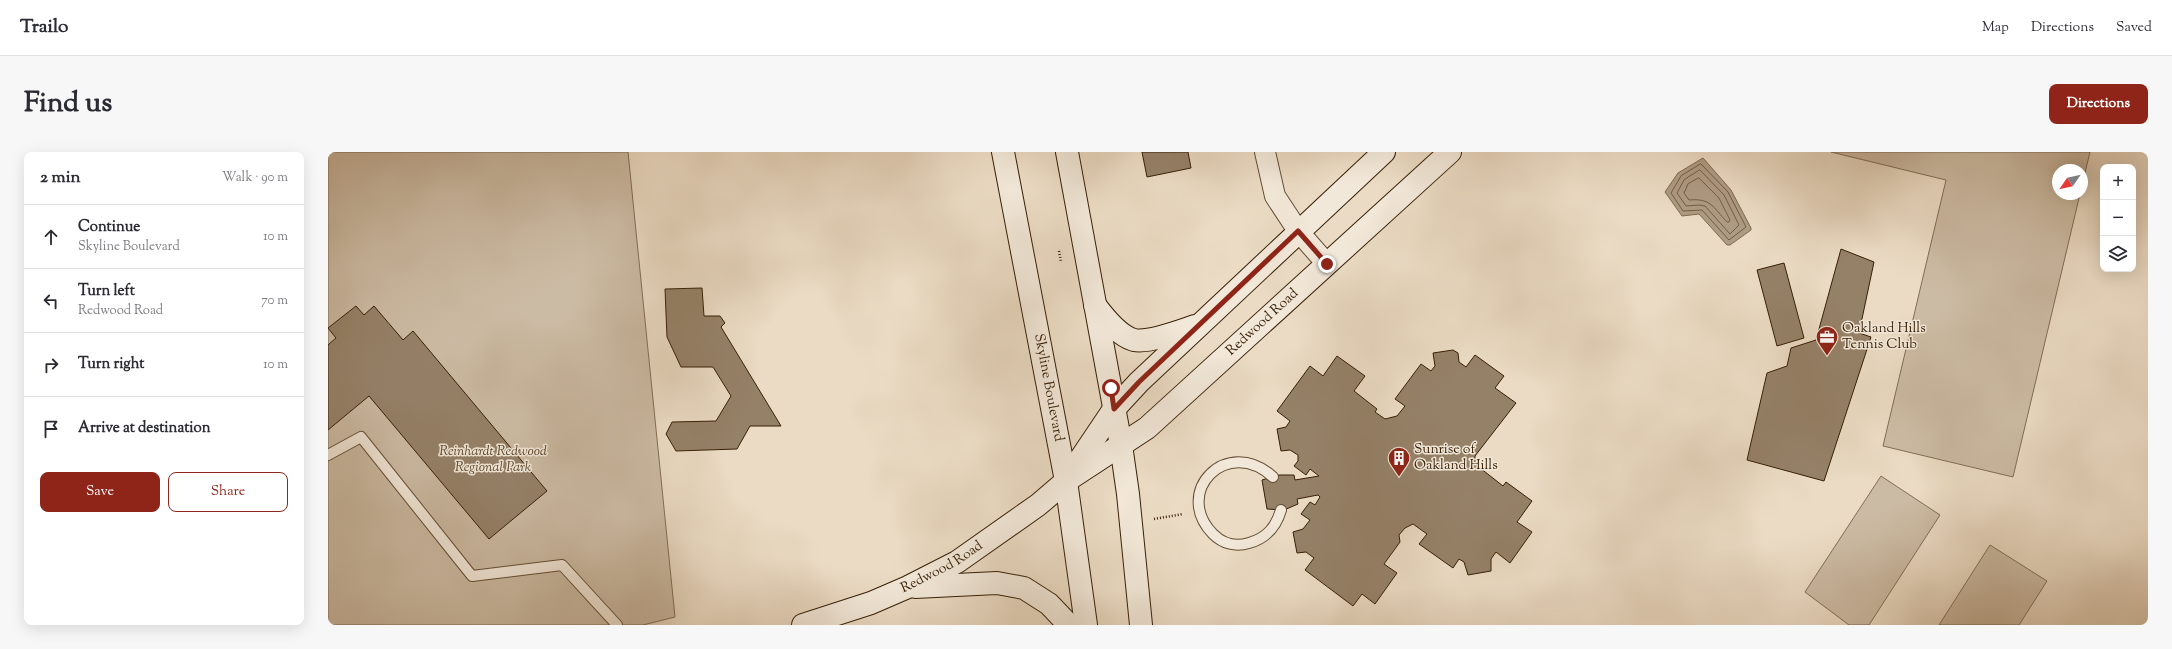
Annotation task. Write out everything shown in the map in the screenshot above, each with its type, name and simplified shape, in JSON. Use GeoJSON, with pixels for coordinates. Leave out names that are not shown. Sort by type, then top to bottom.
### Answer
{"type":"FeatureCollection","features":[{"type":"Feature","properties":{"kind":"main road","name":"Skyline Boulevard"},"geometry":{"type":"LineString","coordinates":[[1003,152],[1066,481],[1086,625]]}},
{"type":"Feature","properties":{"kind":"main road"},"geometry":{"type":"LineString","coordinates":[[1067,152],[1121,445],[1131,524],[1141,625]]}},
{"type":"Feature","properties":{"kind":"main road","name":"Redwood Road"},"geometry":{"type":"LineString","coordinates":[[1066,481],[1114,409],[1139,382],[1298,231],[1384,152]]}},
{"type":"Feature","properties":{"kind":"main road","name":"Redwood Road"},"geometry":{"type":"LineString","coordinates":[[802,625],[871,603],[908,587],[958,562],[1034,508],[1066,481],[1147,428],[1450,152]]}},
{"type":"Feature","properties":{"kind":"main road"},"geometry":{"type":"LineString","coordinates":[[1094,304],[1109,325],[1134,340],[1164,337],[1201,324]]}},
{"type":"Feature","properties":{"kind":"main road"},"geometry":{"type":"LineString","coordinates":[[908,587],[997,583],[1024,588],[1049,604],[1069,625]]}},
{"type":"Feature","properties":{"kind":"street"},"geometry":{"type":"LineString","coordinates":[[1265,152],[1275,196],[1298,231],[1327,264]]}},
{"type":"Feature","properties":{"kind":"lane"},"geometry":{"type":"LineString","coordinates":[[328,455],[361,438],[472,576],[562,565],[617,625]]}},
{"type":"Feature","properties":{"kind":"lane"},"geometry":{"type":"LineString","coordinates":[[1273,477],[1264,468],[1251,462],[1236,461],[1222,465],[1210,474],[1202,485],[1198,500],[1199,511],[1206,527],[1216,537],[1230,545],[1244,545],[1258,541],[1270,532],[1278,520],[1281,510]]}},
{"type":"Feature","properties":{"kind":"path"},"geometry":{"type":"LineString","coordinates":[[1131,524],[1199,511]]}},
{"type":"Feature","properties":{"kind":"green space","name":"Reinhardt Redwood Regional Park"},"geometry":{"type":"Polygon","coordinates":[[[328,152],[628,152],[675,617],[643,625],[328,625],[328,152]]]}},
{"type":"Feature","properties":{"kind":"green space"},"geometry":{"type":"Polygon","coordinates":[[[1831,152],[2090,152],[2087,164],[2052,164],[2052,200],[2079,200],[2013,477],[1883,446],[1946,180],[1831,152]]]}},
{"type":"Feature","properties":{"kind":"green space"},"geometry":{"type":"Polygon","coordinates":[[[1881,476],[1940,515],[1869,625],[1849,625],[1805,592],[1881,476]]]}},
{"type":"Feature","properties":{"kind":"green space"},"geometry":{"type":"Polygon","coordinates":[[[1990,545],[2047,581],[2019,625],[1939,625],[1990,545]]]}},
{"type":"Feature","properties":{"kind":"water"},"geometry":{"type":"Polygon","coordinates":[[[1703,158],[1731,190],[1751,228],[1751,230],[1730,245],[1727,245],[1699,214],[1682,216],[1665,192],[1678,173],[1703,158]]]}},
{"type":"Feature","properties":{"kind":"building"},"geometry":{"type":"Polygon","coordinates":[[[1142,152],[1188,152],[1191,168],[1147,177],[1142,152]]]}},
{"type":"Feature","properties":{"kind":"building","name":"Oakland Hills Tennis Club"},"geometry":{"type":"Polygon","coordinates":[[[1841,249],[1874,262],[1859,333],[1871,337],[1824,481],[1747,460],[1767,373],[1787,366],[1791,348],[1816,340],[1841,249]]]}},
{"type":"Feature","properties":{"kind":"building"},"geometry":{"type":"Polygon","coordinates":[[[1784,263],[1804,338],[1777,346],[1757,270],[1784,263]]]}},
{"type":"Feature","properties":{"kind":"building"},"geometry":{"type":"Polygon","coordinates":[[[702,288],[704,316],[720,316],[725,323],[721,327],[781,426],[750,426],[737,449],[676,451],[666,434],[672,422],[716,421],[731,396],[713,367],[681,367],[667,337],[665,289],[702,288]]]}},
{"type":"Feature","properties":{"kind":"building"},"geometry":{"type":"Polygon","coordinates":[[[356,306],[364,315],[374,306],[403,340],[413,331],[547,491],[489,539],[369,396],[328,430],[328,345],[336,338],[328,328],[356,306]]]}},
{"type":"Feature","properties":{"kind":"building","name":"Sunrise of Oakland Hills"},"geometry":{"type":"Polygon","coordinates":[[[1453,350],[1458,353],[1459,362],[1466,367],[1475,355],[1504,376],[1495,388],[1516,403],[1475,456],[1475,464],[1503,486],[1506,482],[1532,501],[1517,522],[1532,532],[1510,563],[1496,552],[1491,559],[1491,571],[1468,575],[1464,562],[1459,559],[1453,568],[1419,544],[1427,534],[1413,524],[1405,528],[1399,535],[1400,542],[1384,564],[1397,573],[1375,604],[1362,594],[1353,606],[1305,570],[1314,558],[1306,552],[1297,553],[1293,532],[1303,529],[1310,520],[1301,514],[1310,502],[1315,505],[1320,497],[1318,495],[1297,499],[1298,504],[1284,510],[1267,509],[1262,480],[1279,475],[1294,475],[1295,480],[1319,476],[1310,469],[1306,475],[1294,466],[1298,461],[1298,455],[1290,450],[1281,451],[1277,429],[1286,427],[1290,421],[1277,411],[1310,366],[1323,376],[1337,356],[1365,376],[1354,391],[1377,409],[1375,412],[1385,419],[1397,416],[1405,406],[1395,399],[1421,364],[1431,371],[1435,366],[1433,353],[1453,350]]]}},
{"type":"Feature","properties":{"kind":"place","name":"Oakland Hills Tennis Club"},"geometry":{"type":"Point","coordinates":[1827,356]}},
{"type":"Feature","properties":{"kind":"place","name":"Sunrise of Oakland Hills"},"geometry":{"type":"Point","coordinates":[1399,478]}},
{"type":"Feature","properties":{"kind":"route"},"geometry":{"type":"LineString","coordinates":[[1111,388],[1114,409],[1139,382],[1224,303],[1298,231],[1327,264]]}}]}
